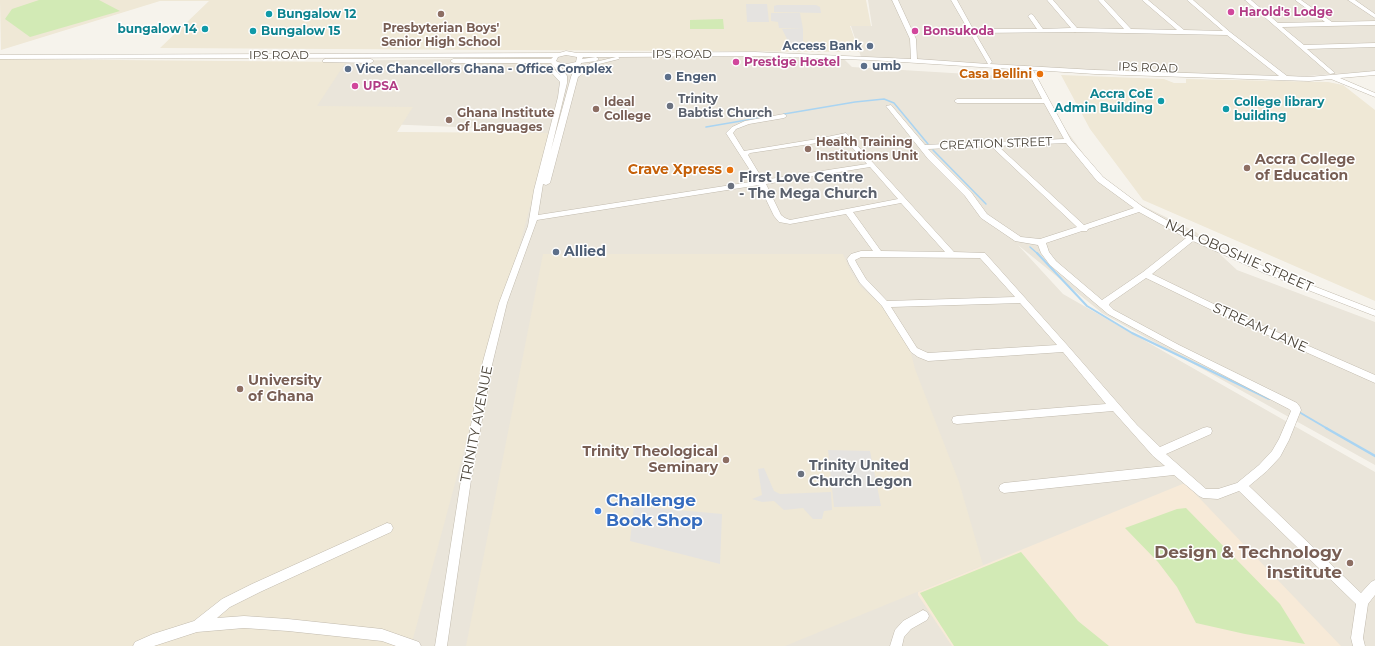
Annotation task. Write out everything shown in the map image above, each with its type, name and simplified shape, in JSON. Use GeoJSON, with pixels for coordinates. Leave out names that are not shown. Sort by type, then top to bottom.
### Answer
{"type":"FeatureCollection","features":[{"type":"Feature","properties":{"kind":"street"},"geometry":{"type":"LineString","coordinates":[[895,0],[913,39],[914,61]]}},
{"type":"Feature","properties":{"kind":"street"},"geometry":{"type":"LineString","coordinates":[[954,0],[989,62]]}},
{"type":"Feature","properties":{"kind":"street"},"geometry":{"type":"LineString","coordinates":[[1050,0],[1075,30]]}},
{"type":"Feature","properties":{"kind":"street"},"geometry":{"type":"LineString","coordinates":[[1101,0],[1130,32]]}},
{"type":"Feature","properties":{"kind":"street"},"geometry":{"type":"LineString","coordinates":[[1145,0],[1184,33]]}},
{"type":"Feature","properties":{"kind":"street"},"geometry":{"type":"LineString","coordinates":[[1190,0],[1228,33],[1285,78]]}},
{"type":"Feature","properties":{"kind":"street"},"geometry":{"type":"LineString","coordinates":[[1248,0],[1304,47],[1332,75],[1375,95]]}},
{"type":"Feature","properties":{"kind":"street"},"geometry":{"type":"LineString","coordinates":[[1298,0],[1331,24]]}},
{"type":"Feature","properties":{"kind":"street"},"geometry":{"type":"LineString","coordinates":[[1351,0],[1375,16]]}},
{"type":"Feature","properties":{"kind":"street"},"geometry":{"type":"LineString","coordinates":[[1031,16],[1041,30]]}},
{"type":"Feature","properties":{"kind":"street"},"geometry":{"type":"LineString","coordinates":[[1279,25],[1375,23]]}},
{"type":"Feature","properties":{"kind":"street"},"geometry":{"type":"LineString","coordinates":[[971,31],[1075,30],[1228,33]]}},
{"type":"Feature","properties":{"kind":"street"},"geometry":{"type":"LineString","coordinates":[[1304,47],[1375,45]]}},
{"type":"Feature","properties":{"kind":"street","name":"IPS ROAD"},"geometry":{"type":"LineString","coordinates":[[0,57],[570,53],[755,54],[788,57],[921,61],[1029,68],[1285,78],[1375,73]]}},
{"type":"Feature","properties":{"kind":"street"},"geometry":{"type":"LineString","coordinates":[[559,54],[554,58],[555,63],[563,74],[564,83]]}},
{"type":"Feature","properties":{"kind":"street"},"geometry":{"type":"LineString","coordinates":[[577,54],[580,58],[579,62]]}},
{"type":"Feature","properties":{"kind":"street","name":"IPS ROAD"},"geometry":{"type":"LineString","coordinates":[[0,62],[524,61],[555,63],[567,66],[579,62],[617,58],[754,59],[788,57]]}},
{"type":"Feature","properties":{"kind":"street"},"geometry":{"type":"LineString","coordinates":[[574,77],[593,64],[617,58]]}},
{"type":"Feature","properties":{"kind":"street","name":"IPS ROAD"},"geometry":{"type":"LineString","coordinates":[[921,61],[930,59],[1332,75],[1375,69]]}},
{"type":"Feature","properties":{"kind":"street"},"geometry":{"type":"LineString","coordinates":[[524,61],[550,70],[564,83]]}},
{"type":"Feature","properties":{"kind":"street","name":"TRINITY AVENUE"},"geometry":{"type":"LineString","coordinates":[[441,646],[466,480],[487,365],[503,303],[535,213],[543,196],[579,62]]}},
{"type":"Feature","properties":{"kind":"street","name":"NAA OBOSHIE STREET"},"geometry":{"type":"LineString","coordinates":[[1029,68],[1045,101],[1068,141],[1100,179],[1140,209],[1192,238],[1267,271],[1375,313]]}},
{"type":"Feature","properties":{"kind":"street","name":"TRINITY AVENUE"},"geometry":{"type":"LineString","coordinates":[[535,213],[538,190],[564,83]]}},
{"type":"Feature","properties":{"kind":"street"},"geometry":{"type":"LineString","coordinates":[[957,101],[1045,101]]}},
{"type":"Feature","properties":{"kind":"street"},"geometry":{"type":"LineString","coordinates":[[890,106],[924,147],[968,194],[984,216],[1018,239],[1041,242],[1084,229],[1140,209]]}},
{"type":"Feature","properties":{"kind":"street"},"geometry":{"type":"LineString","coordinates":[[784,116],[747,122],[734,128],[729,133],[761,182],[775,211],[782,220],[790,222],[903,200]]}},
{"type":"Feature","properties":{"kind":"street"},"geometry":{"type":"LineString","coordinates":[[744,155],[748,151],[817,141],[844,134],[952,255]]}},
{"type":"Feature","properties":{"kind":"street","name":"CREATION STREET"},"geometry":{"type":"LineString","coordinates":[[924,147],[991,143],[1068,141]]}},
{"type":"Feature","properties":{"kind":"street"},"geometry":{"type":"LineString","coordinates":[[991,143],[1084,229]]}},
{"type":"Feature","properties":{"kind":"street"},"geometry":{"type":"LineString","coordinates":[[535,213],[872,165]]}},
{"type":"Feature","properties":{"kind":"street"},"geometry":{"type":"LineString","coordinates":[[847,210],[879,254]]}},
{"type":"Feature","properties":{"kind":"street"},"geometry":{"type":"LineString","coordinates":[[1104,306],[1106,301],[1146,274],[1192,238]]}},
{"type":"Feature","properties":{"kind":"street"},"geometry":{"type":"LineString","coordinates":[[1041,242],[1045,253],[1053,263],[1111,312],[1176,347],[1293,406],[1295,413],[1284,440],[1276,454],[1263,468],[1241,486],[1218,494],[1210,494],[1199,490],[1157,453],[1114,407],[1064,348],[982,255],[861,254],[854,256],[852,259],[852,264],[863,281],[885,304],[914,350],[921,355],[928,357],[1064,348]]}},
{"type":"Feature","properties":{"kind":"street","name":"STREAM LANE"},"geometry":{"type":"LineString","coordinates":[[1146,274],[1219,310],[1375,379]]}},
{"type":"Feature","properties":{"kind":"street"},"geometry":{"type":"LineString","coordinates":[[885,304],[1021,300]]}},
{"type":"Feature","properties":{"kind":"street"},"geometry":{"type":"LineString","coordinates":[[956,420],[1114,407]]}},
{"type":"Feature","properties":{"kind":"street"},"geometry":{"type":"LineString","coordinates":[[1157,453],[1206,431]]}},
{"type":"Feature","properties":{"kind":"street"},"geometry":{"type":"LineString","coordinates":[[1004,488],[1176,470]]}},
{"type":"Feature","properties":{"kind":"street"},"geometry":{"type":"LineString","coordinates":[[1241,486],[1362,602]]}},
{"type":"Feature","properties":{"kind":"street"},"geometry":{"type":"LineString","coordinates":[[197,626],[226,603],[387,528]]}},
{"type":"Feature","properties":{"kind":"street"},"geometry":{"type":"LineString","coordinates":[[1359,646],[1357,638],[1362,602],[1375,586]]}},
{"type":"Feature","properties":{"kind":"street"},"geometry":{"type":"LineString","coordinates":[[896,646],[899,634],[907,625],[923,616]]}},
{"type":"Feature","properties":{"kind":"street"},"geometry":{"type":"LineString","coordinates":[[139,646],[197,626],[244,622],[288,625],[382,636],[416,646]]}},
{"type":"Feature","properties":{"kind":"shaded area","name":"Presbyterian Boys' Senior High School"},"geometry":{"type":"Polygon","coordinates":[[[0,0],[866,0],[871,26],[850,26],[859,52],[160,48],[209,1],[160,1],[1,50],[0,0]]]}},
{"type":"Feature","properties":{"kind":"shaded area"},"geometry":{"type":"Polygon","coordinates":[[[868,0],[1375,0],[1375,71],[1307,76],[1267,77],[1076,70],[861,57],[851,26],[872,26],[868,0]]]}},
{"type":"Feature","properties":{"kind":"shaded area"},"geometry":{"type":"Polygon","coordinates":[[[746,4],[767,4],[769,22],[747,22],[746,4]]]}},
{"type":"Feature","properties":{"kind":"shaded area"},"geometry":{"type":"Polygon","coordinates":[[[816,5],[820,7],[821,13],[774,12],[774,6],[816,5]]]}},
{"type":"Feature","properties":{"kind":"shaded area"},"geometry":{"type":"Polygon","coordinates":[[[771,13],[800,13],[803,29],[779,28],[778,22],[771,21],[771,13]]]}},
{"type":"Feature","properties":{"kind":"shaded area"},"geometry":{"type":"Polygon","coordinates":[[[782,29],[803,29],[803,43],[789,43],[782,29]]]}},
{"type":"Feature","properties":{"kind":"shaded area"},"geometry":{"type":"Polygon","coordinates":[[[583,55],[843,58],[852,67],[1035,78],[1061,123],[1109,189],[1196,232],[1237,270],[1375,322],[1375,465],[1102,313],[1018,245],[1063,294],[1375,472],[1375,646],[366,646],[529,130],[384,124],[287,112],[325,61],[583,55]]]}},
{"type":"Feature","properties":{"kind":"shaded area","name":"University of Ghana"},"geometry":{"type":"Polygon","coordinates":[[[0,59],[346,62],[317,106],[413,107],[397,132],[550,133],[411,646],[0,646],[0,59]]]}},
{"type":"Feature","properties":{"kind":"shaded area","name":"Accra College of Education"},"geometry":{"type":"Polygon","coordinates":[[[1061,75],[1164,79],[1174,83],[1186,83],[1186,79],[1328,82],[1343,85],[1375,110],[1375,301],[1143,200],[1090,129],[1061,75]]]}},
{"type":"Feature","properties":{"kind":"shaded area","name":"Trinity Theological Seminary"},"geometry":{"type":"Polygon","coordinates":[[[543,254],[843,254],[851,272],[861,287],[889,312],[911,353],[915,369],[959,482],[983,565],[785,646],[466,646],[543,254]]]}},
{"type":"Feature","properties":{"kind":"shaded area"},"geometry":{"type":"Polygon","coordinates":[[[828,450],[870,451],[881,506],[834,507],[828,450]]]}},
{"type":"Feature","properties":{"kind":"shaded area"},"geometry":{"type":"Polygon","coordinates":[[[764,468],[774,491],[780,494],[831,492],[832,510],[824,511],[822,519],[813,519],[803,508],[784,510],[774,501],[762,502],[752,499],[762,495],[758,469],[764,468]]]}},
{"type":"Feature","properties":{"kind":"shaded area"},"geometry":{"type":"Polygon","coordinates":[[[1185,483],[1341,646],[952,646],[918,595],[918,592],[1185,483]]]}},
{"type":"Feature","properties":{"kind":"shaded area"},"geometry":{"type":"Polygon","coordinates":[[[634,506],[722,514],[720,564],[630,541],[634,506]]]}},
{"type":"Feature","properties":{"kind":"green space"},"geometry":{"type":"Polygon","coordinates":[[[39,0],[99,0],[120,11],[30,37],[5,19],[12,9],[39,0]]]}},
{"type":"Feature","properties":{"kind":"green space"},"geometry":{"type":"Polygon","coordinates":[[[723,19],[724,29],[690,29],[690,20],[723,19]]]}},
{"type":"Feature","properties":{"kind":"green space"},"geometry":{"type":"Polygon","coordinates":[[[1186,508],[1280,604],[1305,644],[1245,634],[1196,623],[1177,587],[1158,562],[1125,528],[1177,509],[1186,508]]]}},
{"type":"Feature","properties":{"kind":"green space"},"geometry":{"type":"Polygon","coordinates":[[[1021,552],[1078,621],[1109,646],[954,646],[920,593],[1021,552]]]}},
{"type":"Feature","properties":{"kind":"waterway"},"geometry":{"type":"LineString","coordinates":[[784,114],[855,102],[884,99],[894,103],[928,144]]}},
{"type":"Feature","properties":{"kind":"waterway"},"geometry":{"type":"LineString","coordinates":[[706,127],[770,116]]}},
{"type":"Feature","properties":{"kind":"waterway"},"geometry":{"type":"LineString","coordinates":[[933,150],[986,204]]}},
{"type":"Feature","properties":{"kind":"waterway"},"geometry":{"type":"LineString","coordinates":[[1030,247],[1038,254]]}},
{"type":"Feature","properties":{"kind":"waterway"},"geometry":{"type":"LineString","coordinates":[[1038,254],[1087,306],[1132,333],[1269,399]]}},
{"type":"Feature","properties":{"kind":"waterway"},"geometry":{"type":"LineString","coordinates":[[1299,412],[1328,429]]}},
{"type":"Feature","properties":{"kind":"waterway"},"geometry":{"type":"LineString","coordinates":[[1326,428],[1375,456]]}},
{"type":"Feature","properties":{"kind":"place","name":"Harold's Lodge"},"geometry":{"type":"Point","coordinates":[1231,12]}},
{"type":"Feature","properties":{"kind":"place","name":"Bungalow 12"},"geometry":{"type":"Point","coordinates":[269,14]}},
{"type":"Feature","properties":{"kind":"place","name":"Presbyterian Boys' Senior High School"},"geometry":{"type":"Point","coordinates":[441,14]}},
{"type":"Feature","properties":{"kind":"place","name":"bungalow 14"},"geometry":{"type":"Point","coordinates":[205,29]}},
{"type":"Feature","properties":{"kind":"place","name":"Bungalow 15"},"geometry":{"type":"Point","coordinates":[253,31]}},
{"type":"Feature","properties":{"kind":"place","name":"Bonsukoda"},"geometry":{"type":"Point","coordinates":[915,31]}},
{"type":"Feature","properties":{"kind":"place","name":"Access Bank"},"geometry":{"type":"Point","coordinates":[870,46]}},
{"type":"Feature","properties":{"kind":"place","name":"Prestige Hostel"},"geometry":{"type":"Point","coordinates":[736,62]}},
{"type":"Feature","properties":{"kind":"place","name":"umb"},"geometry":{"type":"Point","coordinates":[864,66]}},
{"type":"Feature","properties":{"kind":"place","name":"Vice Chancellors Ghana - Office Complex"},"geometry":{"type":"Point","coordinates":[348,69]}},
{"type":"Feature","properties":{"kind":"place","name":"Casa Bellini"},"geometry":{"type":"Point","coordinates":[1040,74]}},
{"type":"Feature","properties":{"kind":"place","name":"Engen"},"geometry":{"type":"Point","coordinates":[668,77]}},
{"type":"Feature","properties":{"kind":"place","name":"UPSA"},"geometry":{"type":"Point","coordinates":[355,86]}},
{"type":"Feature","properties":{"kind":"place","name":"Accra CoE Admin Building"},"geometry":{"type":"Point","coordinates":[1161,101]}},
{"type":"Feature","properties":{"kind":"place","name":"Trinity Babtist Church"},"geometry":{"type":"Point","coordinates":[670,106]}},
{"type":"Feature","properties":{"kind":"place","name":"Ideal College"},"geometry":{"type":"Point","coordinates":[596,109]}},
{"type":"Feature","properties":{"kind":"place","name":"College library building"},"geometry":{"type":"Point","coordinates":[1226,109]}},
{"type":"Feature","properties":{"kind":"place","name":"Ghana Institute of Languages"},"geometry":{"type":"Point","coordinates":[449,120]}},
{"type":"Feature","properties":{"kind":"place","name":"Health Training Institutions Unit"},"geometry":{"type":"Point","coordinates":[808,149]}},
{"type":"Feature","properties":{"kind":"place","name":"Accra College of Education"},"geometry":{"type":"Point","coordinates":[1247,168]}},
{"type":"Feature","properties":{"kind":"place","name":"Crave Xpress"},"geometry":{"type":"Point","coordinates":[730,170]}},
{"type":"Feature","properties":{"kind":"place","name":"First Love Centre - The Mega Church"},"geometry":{"type":"Point","coordinates":[731,186]}},
{"type":"Feature","properties":{"kind":"place","name":"Allied"},"geometry":{"type":"Point","coordinates":[556,252]}},
{"type":"Feature","properties":{"kind":"place","name":"University of Ghana"},"geometry":{"type":"Point","coordinates":[240,389]}},
{"type":"Feature","properties":{"kind":"place","name":"Trinity Theological Seminary"},"geometry":{"type":"Point","coordinates":[726,460]}},
{"type":"Feature","properties":{"kind":"place","name":"Trinity United Church Legon"},"geometry":{"type":"Point","coordinates":[801,474]}},
{"type":"Feature","properties":{"kind":"place","name":"Challenge Book Shop"},"geometry":{"type":"Point","coordinates":[598,511]}},
{"type":"Feature","properties":{"kind":"place","name":"Design & Technology institute"},"geometry":{"type":"Point","coordinates":[1350,563]}}]}
